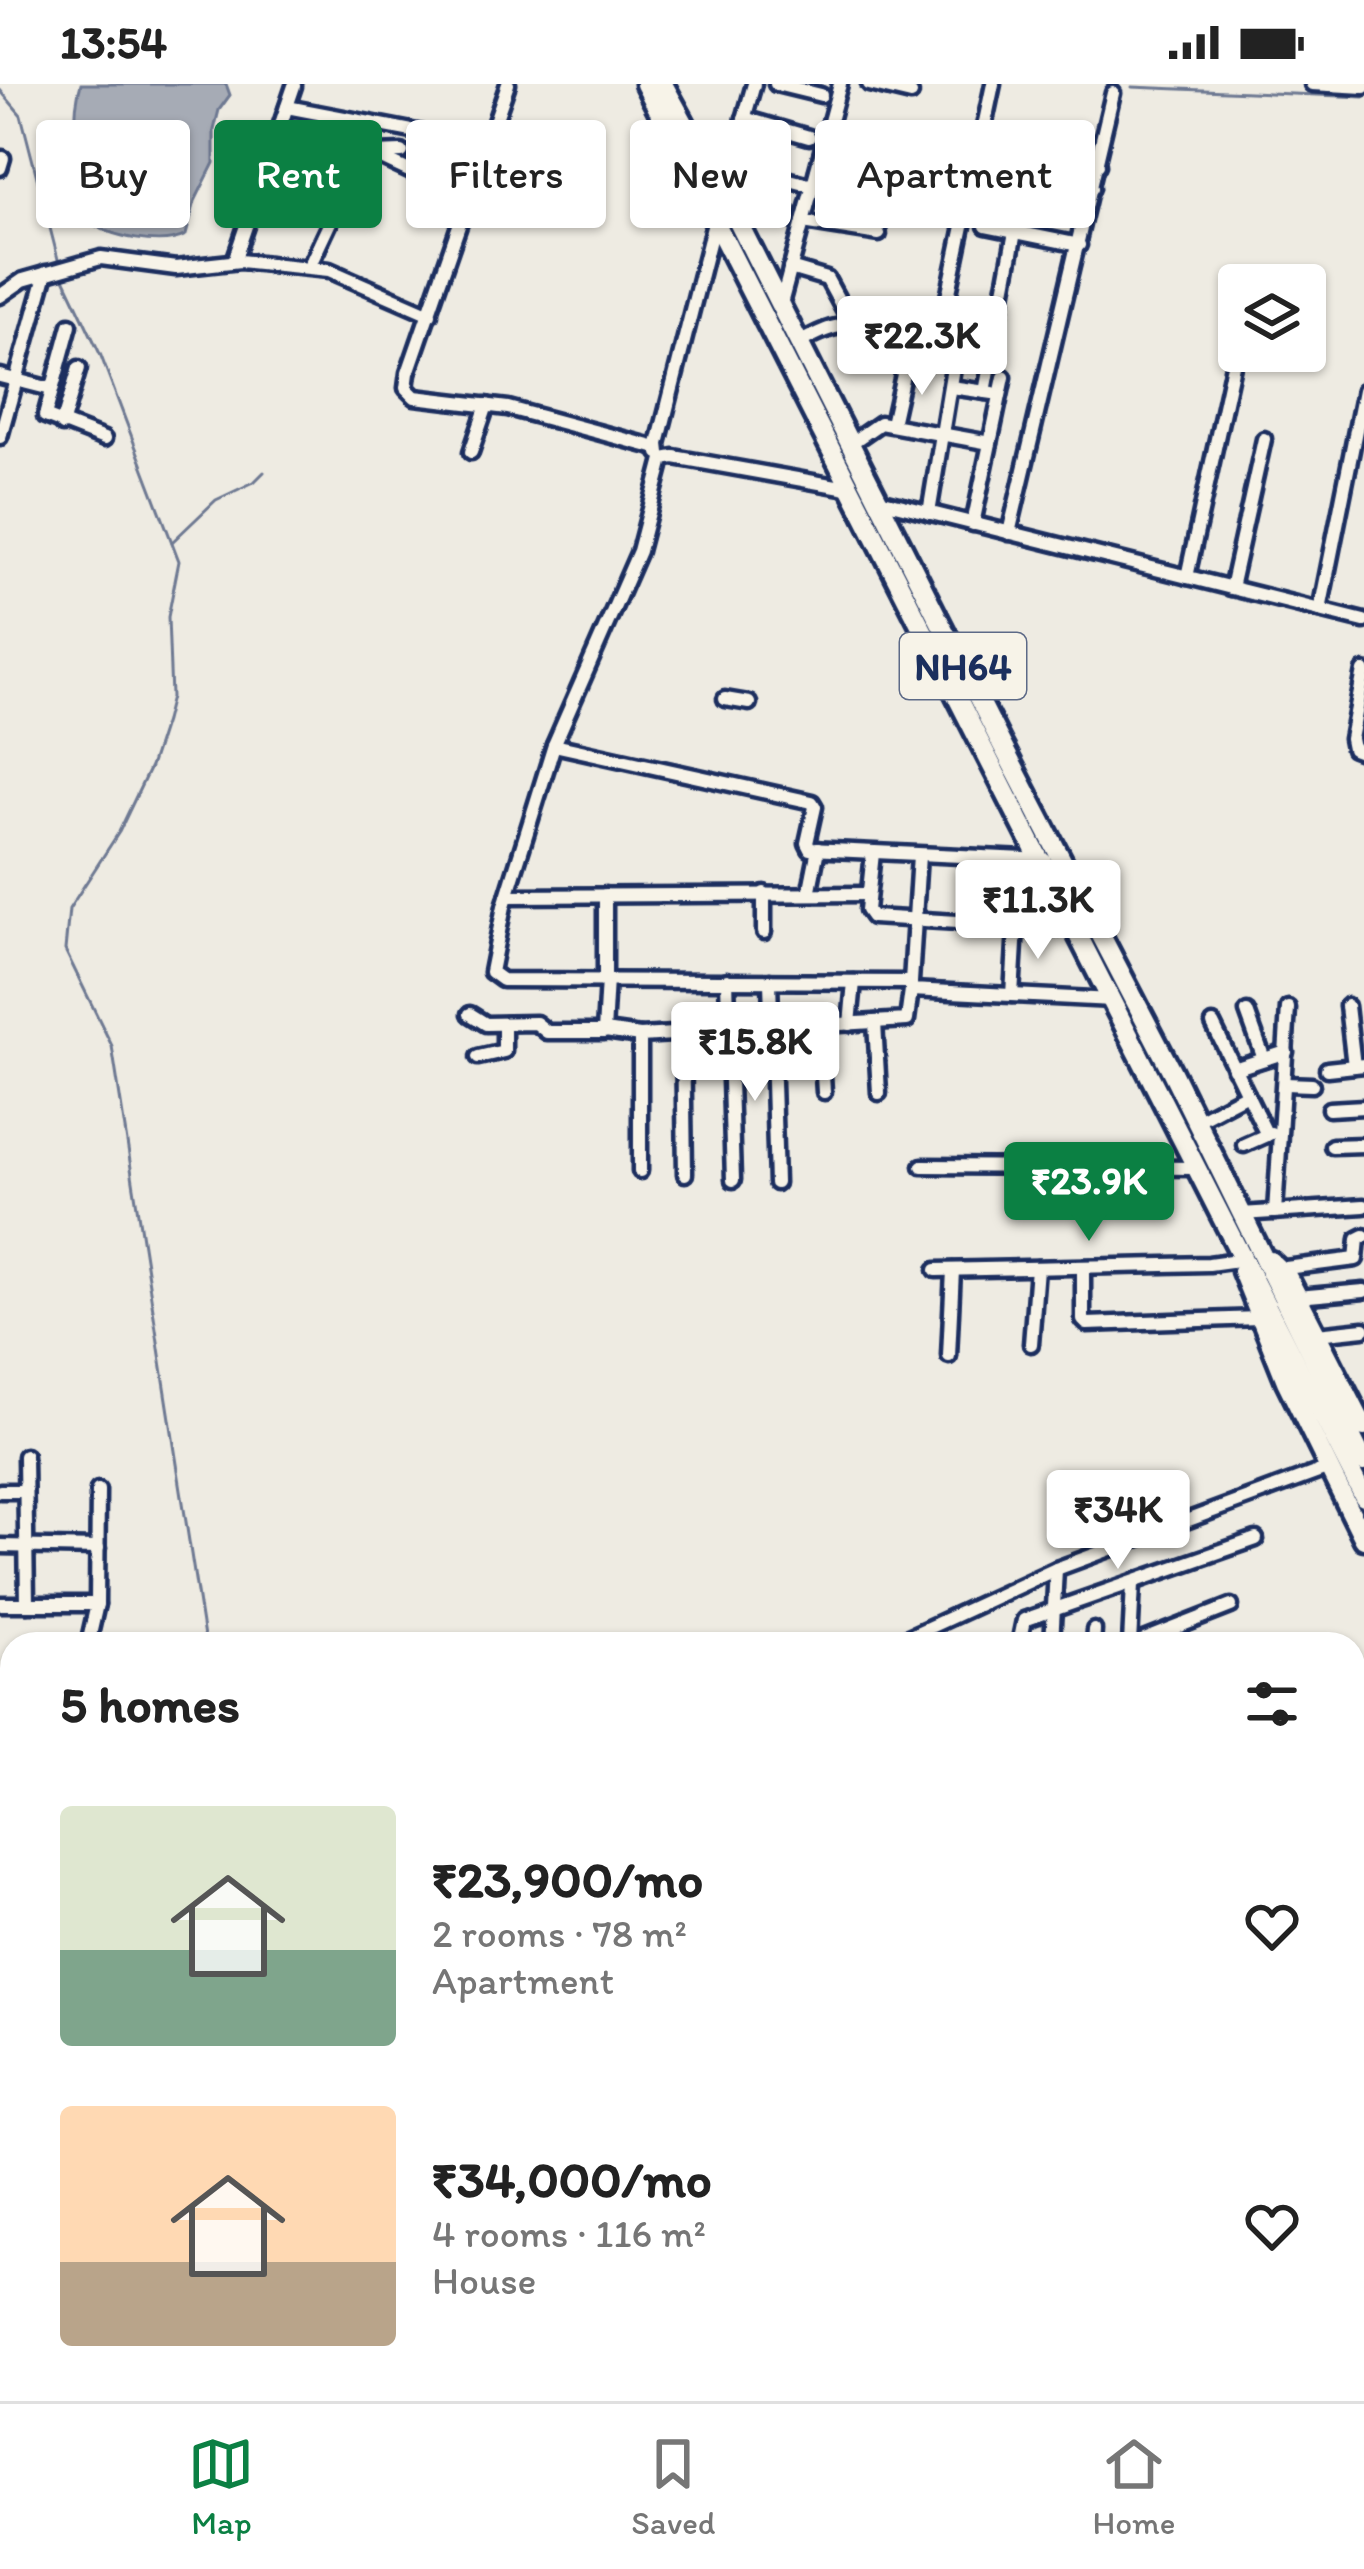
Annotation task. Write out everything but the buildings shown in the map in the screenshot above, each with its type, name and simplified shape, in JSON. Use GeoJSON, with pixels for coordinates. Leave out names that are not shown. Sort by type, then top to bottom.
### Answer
{"type":"FeatureCollection","features":[{"type":"Feature","properties":{"kind":"highway","name":"NH64"},"geometry":{"type":"LineString","coordinates":[[645,84],[664,120]]}},
{"type":"Feature","properties":{"kind":"highway","name":"NH64"},"geometry":{"type":"LineString","coordinates":[[663,84],[683,120]]}},
{"type":"Feature","properties":{"kind":"highway","name":"NH64"},"geometry":{"type":"LineString","coordinates":[[719,228],[1051,860],[1196,1121],[1243,1240],[1244,1283],[1364,1539]]}},
{"type":"Feature","properties":{"kind":"highway","name":"NH64"},"geometry":{"type":"LineString","coordinates":[[741,228],[881,501],[1051,860],[1078,929],[1199,1168],[1243,1240],[1278,1269],[1298,1297],[1317,1334],[1354,1385],[1364,1426]]}},
{"type":"Feature","properties":{"kind":"highway"},"geometry":{"type":"LineString","coordinates":[[1243,1240],[1364,1462]]}},
{"type":"Feature","properties":{"kind":"highway"},"geometry":{"type":"LineString","coordinates":[[1243,1240],[1364,1497]]}},
{"type":"Feature","properties":{"kind":"street"},"geometry":{"type":"LineString","coordinates":[[496,120],[508,84]]}},
{"type":"Feature","properties":{"kind":"street"},"geometry":{"type":"LineString","coordinates":[[754,84],[744,118],[808,137]]}},
{"type":"Feature","properties":{"kind":"street"},"geometry":{"type":"LineString","coordinates":[[776,84],[821,95]]}},
{"type":"Feature","properties":{"kind":"street"},"geometry":{"type":"LineString","coordinates":[[830,120],[840,84]]}},
{"type":"Feature","properties":{"kind":"street"},"geometry":{"type":"LineString","coordinates":[[869,84],[910,94]]}},
{"type":"Feature","properties":{"kind":"street"},"geometry":{"type":"LineString","coordinates":[[800,342],[841,326],[923,331],[944,316],[993,84]]}},
{"type":"Feature","properties":{"kind":"street"},"geometry":{"type":"LineString","coordinates":[[1312,84],[1363,86]]}},
{"type":"Feature","properties":{"kind":"street"},"geometry":{"type":"LineString","coordinates":[[282,120],[294,86]]}},
{"type":"Feature","properties":{"kind":"street"},"geometry":{"type":"LineString","coordinates":[[1095,174],[1113,93]]}},
{"type":"Feature","properties":{"kind":"street"},"geometry":{"type":"LineString","coordinates":[[287,106],[406,130]]}},
{"type":"Feature","properties":{"kind":"street"},"geometry":{"type":"LineString","coordinates":[[325,115],[325,120]]}},
{"type":"Feature","properties":{"kind":"street"},"geometry":{"type":"LineString","coordinates":[[382,153],[402,152]]}},
{"type":"Feature","properties":{"kind":"street"},"geometry":{"type":"LineString","coordinates":[[781,305],[815,178]]}},
{"type":"Feature","properties":{"kind":"street"},"geometry":{"type":"LineString","coordinates":[[791,180],[813,186]]}},
{"type":"Feature","properties":{"kind":"street"},"geometry":{"type":"LineString","coordinates":[[803,222],[879,234]]}},
{"type":"Feature","properties":{"kind":"street"},"geometry":{"type":"LineString","coordinates":[[234,261],[245,228]]}},
{"type":"Feature","properties":{"kind":"street"},"geometry":{"type":"LineString","coordinates":[[310,267],[326,228]]}},
{"type":"Feature","properties":{"kind":"street"},"geometry":{"type":"LineString","coordinates":[[459,228],[408,373],[409,393],[488,405],[674,457],[855,492],[1364,618]]}},
{"type":"Feature","properties":{"kind":"street"},"geometry":{"type":"LineString","coordinates":[[713,228],[639,551],[554,745],[507,896],[490,966],[494,977],[854,982],[1114,1000]]}},
{"type":"Feature","properties":{"kind":"street"},"geometry":{"type":"LineString","coordinates":[[996,228],[1078,245]]}},
{"type":"Feature","properties":{"kind":"street"},"geometry":{"type":"LineString","coordinates":[[1009,533],[1082,228]]}},
{"type":"Feature","properties":{"kind":"street"},"geometry":{"type":"LineString","coordinates":[[973,524],[990,443],[1016,232]]}},
{"type":"Feature","properties":{"kind":"street"},"geometry":{"type":"LineString","coordinates":[[0,296],[23,280],[74,262],[110,258],[176,268],[234,261],[340,273],[430,314]]}},
{"type":"Feature","properties":{"kind":"street"},"geometry":{"type":"LineString","coordinates":[[790,268],[827,279],[853,326]]}},
{"type":"Feature","properties":{"kind":"street"},"geometry":{"type":"LineString","coordinates":[[0,437],[47,273]]}},
{"type":"Feature","properties":{"kind":"street"},"geometry":{"type":"LineString","coordinates":[[70,325],[45,416],[104,440]]}},
{"type":"Feature","properties":{"kind":"street"},"geometry":{"type":"LineString","coordinates":[[929,513],[960,325]]}},
{"type":"Feature","properties":{"kind":"street"},"geometry":{"type":"LineString","coordinates":[[892,424],[906,361]]}},
{"type":"Feature","properties":{"kind":"street"},"geometry":{"type":"LineString","coordinates":[[62,425],[79,368]]}},
{"type":"Feature","properties":{"kind":"street"},"geometry":{"type":"LineString","coordinates":[[1187,577],[1232,372]]}},
{"type":"Feature","properties":{"kind":"street"},"geometry":{"type":"LineString","coordinates":[[0,376],[51,389]]}},
{"type":"Feature","properties":{"kind":"street"},"geometry":{"type":"LineString","coordinates":[[993,393],[1004,377]]}},
{"type":"Feature","properties":{"kind":"street"},"geometry":{"type":"LineString","coordinates":[[951,387],[993,393]]}},
{"type":"Feature","properties":{"kind":"street"},"geometry":{"type":"LineString","coordinates":[[1320,610],[1364,390]]}},
{"type":"Feature","properties":{"kind":"street"},"geometry":{"type":"LineString","coordinates":[[471,452],[488,405]]}},
{"type":"Feature","properties":{"kind":"street"},"geometry":{"type":"LineString","coordinates":[[851,443],[880,423],[990,443]]}},
{"type":"Feature","properties":{"kind":"street"},"geometry":{"type":"LineString","coordinates":[[1231,588],[1264,439]]}},
{"type":"Feature","properties":{"kind":"street"},"geometry":{"type":"LineString","coordinates":[[1364,671],[1351,746],[1364,753]]}},
{"type":"Feature","properties":{"kind":"street"},"geometry":{"type":"LineString","coordinates":[[724,698],[748,703]]}},
{"type":"Feature","properties":{"kind":"street"},"geometry":{"type":"LineString","coordinates":[[554,745],[812,802],[808,848],[1051,860]]}},
{"type":"Feature","properties":{"kind":"street"},"geometry":{"type":"LineString","coordinates":[[809,894],[818,849]]}},
{"type":"Feature","properties":{"kind":"street"},"geometry":{"type":"LineString","coordinates":[[873,853],[867,910],[872,917],[1078,929]]}},
{"type":"Feature","properties":{"kind":"street"},"geometry":{"type":"LineString","coordinates":[[470,1014],[486,1024],[536,1023],[548,1032],[605,1030],[640,1036],[907,1020],[919,855]]}},
{"type":"Feature","properties":{"kind":"street"},"geometry":{"type":"LineString","coordinates":[[764,893],[764,932]]}},
{"type":"Feature","properties":{"kind":"street"},"geometry":{"type":"LineString","coordinates":[[507,896],[868,894]]}},
{"type":"Feature","properties":{"kind":"street"},"geometry":{"type":"LineString","coordinates":[[605,895],[605,1030]]}},
{"type":"Feature","properties":{"kind":"street"},"geometry":{"type":"LineString","coordinates":[[1012,995],[1016,927]]}},
{"type":"Feature","properties":{"kind":"street"},"geometry":{"type":"LineString","coordinates":[[727,980],[733,1180]]}},
{"type":"Feature","properties":{"kind":"street"},"geometry":{"type":"LineString","coordinates":[[770,981],[776,1183]]}},
{"type":"Feature","properties":{"kind":"street"},"geometry":{"type":"LineString","coordinates":[[850,1024],[854,982]]}},
{"type":"Feature","properties":{"kind":"street"},"geometry":{"type":"LineString","coordinates":[[1327,1069],[1359,1066],[1347,1006]]}},
{"type":"Feature","properties":{"kind":"street"},"geometry":{"type":"LineString","coordinates":[[1275,1212],[1288,1008]]}},
{"type":"Feature","properties":{"kind":"street"},"geometry":{"type":"LineString","coordinates":[[1247,1012],[1264,1059]]}},
{"type":"Feature","properties":{"kind":"street"},"geometry":{"type":"LineString","coordinates":[[875,1022],[879,1093]]}},
{"type":"Feature","properties":{"kind":"street"},"geometry":{"type":"LineString","coordinates":[[478,1057],[504,1051],[504,1024]]}},
{"type":"Feature","properties":{"kind":"street"},"geometry":{"type":"LineString","coordinates":[[1213,1024],[1267,1135]]}},
{"type":"Feature","properties":{"kind":"street"},"geometry":{"type":"LineString","coordinates":[[820,1026],[824,1092]]}},
{"type":"Feature","properties":{"kind":"street"},"geometry":{"type":"LineString","coordinates":[[683,1032],[685,1174]]}},
{"type":"Feature","properties":{"kind":"street"},"geometry":{"type":"LineString","coordinates":[[640,1036],[640,1171]]}},
{"type":"Feature","properties":{"kind":"street"},"geometry":{"type":"LineString","coordinates":[[1234,1069],[1286,1052]]}},
{"type":"Feature","properties":{"kind":"street"},"geometry":{"type":"LineString","coordinates":[[1285,1084],[1312,1085]]}},
{"type":"Feature","properties":{"kind":"street"},"geometry":{"type":"LineString","coordinates":[[1196,1121],[1247,1094]]}},
{"type":"Feature","properties":{"kind":"street"},"geometry":{"type":"LineString","coordinates":[[1329,1109],[1364,1107]]}},
{"type":"Feature","properties":{"kind":"street"},"geometry":{"type":"LineString","coordinates":[[1244,1145],[1283,1127]]}},
{"type":"Feature","properties":{"kind":"street"},"geometry":{"type":"LineString","coordinates":[[1332,1146],[1364,1144]]}},
{"type":"Feature","properties":{"kind":"street"},"geometry":{"type":"LineString","coordinates":[[922,1166],[1199,1168]]}},
{"type":"Feature","properties":{"kind":"street"},"geometry":{"type":"LineString","coordinates":[[936,1270],[1209,1264],[1275,1212],[1364,1206]]}},
{"type":"Feature","properties":{"kind":"street"},"geometry":{"type":"LineString","coordinates":[[1278,1269],[1360,1259],[1358,1239],[1364,1236]]}},
{"type":"Feature","properties":{"kind":"street"},"geometry":{"type":"LineString","coordinates":[[1031,1344],[1037,1268]]}},
{"type":"Feature","properties":{"kind":"street"},"geometry":{"type":"LineString","coordinates":[[1083,1268],[1083,1320],[1087,1324],[1259,1318]]}},
{"type":"Feature","properties":{"kind":"street"},"geometry":{"type":"LineString","coordinates":[[949,1356],[952,1270]]}},
{"type":"Feature","properties":{"kind":"street"},"geometry":{"type":"LineString","coordinates":[[1298,1297],[1364,1291]]}},
{"type":"Feature","properties":{"kind":"street"},"geometry":{"type":"LineString","coordinates":[[1317,1334],[1364,1329]]}},
{"type":"Feature","properties":{"kind":"street"},"geometry":{"type":"LineString","coordinates":[[25,1456],[26,1604]]}},
{"type":"Feature","properties":{"kind":"street"},"geometry":{"type":"LineString","coordinates":[[919,1632],[1055,1569],[1329,1468]]}},
{"type":"Feature","properties":{"kind":"street"},"geometry":{"type":"LineString","coordinates":[[91,1632],[97,1604],[98,1490]]}},
{"type":"Feature","properties":{"kind":"street"},"geometry":{"type":"LineString","coordinates":[[0,1491],[26,1491]]}},
{"type":"Feature","properties":{"kind":"street"},"geometry":{"type":"LineString","coordinates":[[1022,1632],[1024,1620],[1256,1539]]}},
{"type":"Feature","properties":{"kind":"street"},"geometry":{"type":"LineString","coordinates":[[0,1546],[98,1548]]}},
{"type":"Feature","properties":{"kind":"street"},"geometry":{"type":"LineString","coordinates":[[1053,1632],[1055,1569]]}},
{"type":"Feature","properties":{"kind":"street"},"geometry":{"type":"LineString","coordinates":[[1132,1584],[1132,1632]]}},
{"type":"Feature","properties":{"kind":"street"},"geometry":{"type":"LineString","coordinates":[[0,1604],[97,1604]]}},
{"type":"Feature","properties":{"kind":"street"},"geometry":{"type":"LineString","coordinates":[[1163,1632],[1231,1606]]}},
{"type":"Feature","properties":{"kind":"shaded area"},"geometry":{"type":"Polygon","coordinates":[[[81,84],[226,84],[230,95],[214,120],[214,163],[190,220],[190,120],[76,120],[81,84]]]}},
{"type":"Feature","properties":{"kind":"shaded area"},"geometry":{"type":"Polygon","coordinates":[[[101,228],[188,228],[186,235],[164,241],[101,228]]]}},
{"type":"Feature","properties":{"kind":"waterway"},"geometry":{"type":"LineString","coordinates":[[1132,87],[1364,97]]}},
{"type":"Feature","properties":{"kind":"waterway"},"geometry":{"type":"LineString","coordinates":[[0,90],[21,115],[60,267]]}},
{"type":"Feature","properties":{"kind":"waterway"},"geometry":{"type":"LineString","coordinates":[[63,276],[101,356],[179,561],[168,617],[171,697],[165,721],[150,767],[119,832],[69,909],[65,950],[112,1046],[203,1632]]}},
{"type":"Feature","properties":{"kind":"waterway"},"geometry":{"type":"LineString","coordinates":[[172,542],[216,500],[264,472]]}}]}
